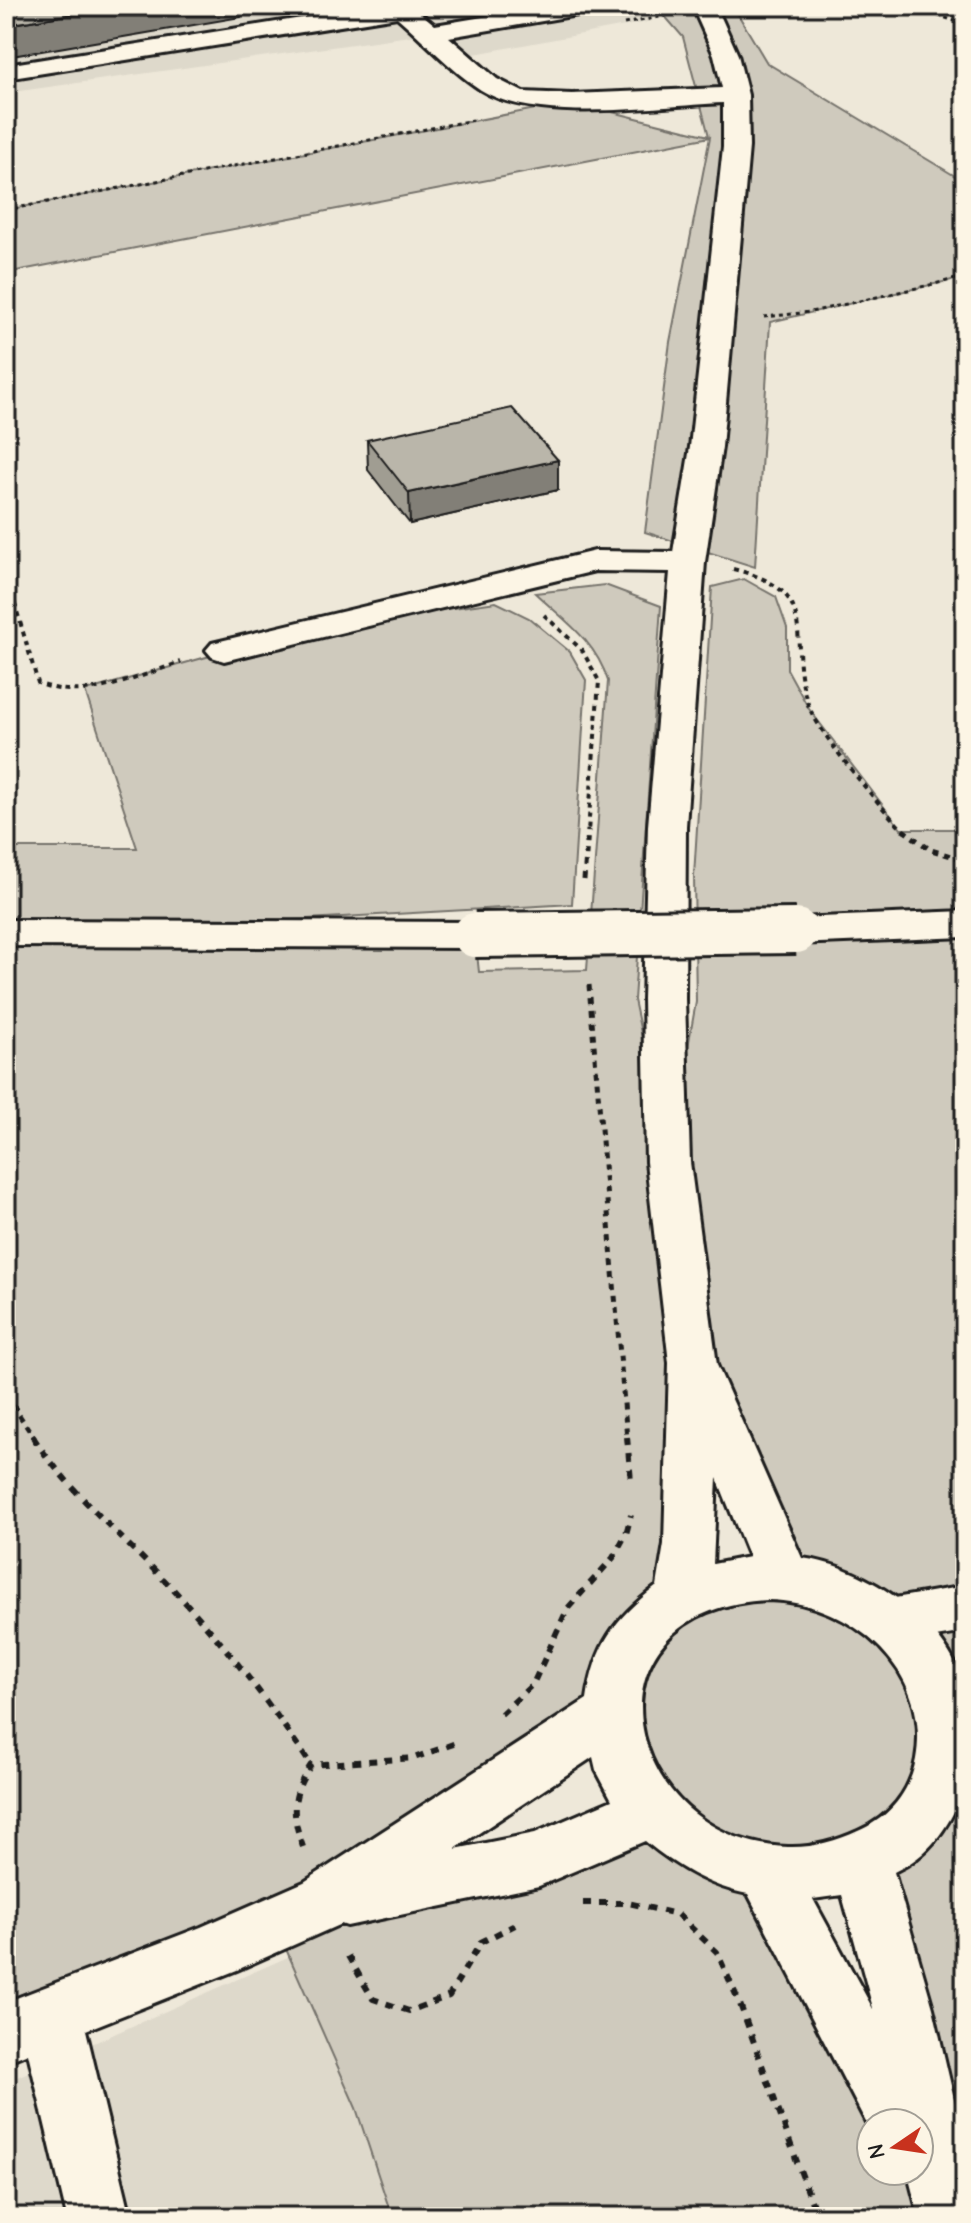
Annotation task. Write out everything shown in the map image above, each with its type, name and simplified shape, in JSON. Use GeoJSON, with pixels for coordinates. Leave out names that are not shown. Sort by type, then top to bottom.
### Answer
{"type":"FeatureCollection","features":[{"type":"Feature","properties":{"kind":"street"},"geometry":{"type":"LineString","coordinates":[[431,33],[543,10],[589,6]]}},
{"type":"Feature","properties":{"kind":"street"},"geometry":{"type":"LineString","coordinates":[[682,1597],[690,1544],[693,1363],[668,1162],[664,999],[667,826],[688,562],[706,447],[736,147],[736,95],[726,55],[704,6]]}},
{"type":"Feature","properties":{"kind":"street"},"geometry":{"type":"LineString","coordinates":[[6,72],[330,12],[412,7],[431,33],[488,84],[518,99],[572,102],[736,95]]}},
{"type":"Feature","properties":{"kind":"street"},"geometry":{"type":"LineString","coordinates":[[224,650],[595,561],[688,562]]}},
{"type":"Feature","properties":{"kind":"street"},"geometry":{"type":"LineString","coordinates":[[6,933],[475,935],[796,931],[965,924]]}},
{"type":"Feature","properties":{"kind":"street"},"geometry":{"type":"LineString","coordinates":[[693,1363],[784,1577]]}},
{"type":"Feature","properties":{"kind":"street"},"geometry":{"type":"LineString","coordinates":[[784,1577],[821,1585],[857,1600],[889,1622],[954,1699],[946,1753],[934,1797],[905,1834],[862,1863],[816,1874],[768,1873],[723,1862],[683,1840],[650,1811],[621,1764],[611,1714],[619,1667],[644,1626],[682,1597],[731,1579],[784,1577]]}},
{"type":"Feature","properties":{"kind":"street"},"geometry":{"type":"LineString","coordinates":[[889,1622],[965,1609]]}},
{"type":"Feature","properties":{"kind":"street"},"geometry":{"type":"LineString","coordinates":[[99,2217],[60,2059],[29,2023],[216,1950],[325,1902],[611,1714]]}},
{"type":"Feature","properties":{"kind":"street"},"geometry":{"type":"LineString","coordinates":[[325,1902],[539,1859],[650,1811]]}},
{"type":"Feature","properties":{"kind":"street"},"geometry":{"type":"LineString","coordinates":[[862,1863],[903,2008],[938,2193]]}},
{"type":"Feature","properties":{"kind":"street"},"geometry":{"type":"LineString","coordinates":[[768,1873],[891,2107]]}},
{"type":"Feature","properties":{"kind":"path"},"geometry":{"type":"LineString","coordinates":[[907,6],[965,24]]}},
{"type":"Feature","properties":{"kind":"path"},"geometry":{"type":"LineString","coordinates":[[6,210],[480,119]]}},
{"type":"Feature","properties":{"kind":"path"},"geometry":{"type":"LineString","coordinates":[[719,322],[811,312],[965,277]]}},
{"type":"Feature","properties":{"kind":"path"},"geometry":{"type":"LineString","coordinates":[[688,562],[755,572],[789,595],[800,626],[800,666],[809,709],[902,829],[945,859],[965,860]]}},
{"type":"Feature","properties":{"kind":"path"},"geometry":{"type":"LineString","coordinates":[[6,574],[38,683],[52,691],[85,691],[224,650]]}},
{"type":"Feature","properties":{"kind":"path"},"geometry":{"type":"LineString","coordinates":[[509,582],[582,650],[599,681],[583,888]]}},
{"type":"Feature","properties":{"kind":"path"},"geometry":{"type":"LineString","coordinates":[[587,970],[632,1487]]}},
{"type":"Feature","properties":{"kind":"path"},"geometry":{"type":"LineString","coordinates":[[6,1395],[42,1450],[183,1600],[262,1692],[311,1765]]}},
{"type":"Feature","properties":{"kind":"path"},"geometry":{"type":"LineString","coordinates":[[489,1725],[533,1684],[568,1608],[620,1546],[633,1502]]}},
{"type":"Feature","properties":{"kind":"path"},"geometry":{"type":"LineString","coordinates":[[311,1765],[414,1758],[465,1739]]}},
{"type":"Feature","properties":{"kind":"path"},"geometry":{"type":"LineString","coordinates":[[311,1765],[293,1791],[294,1823],[349,1959],[373,1999],[409,2011],[449,1996],[481,1942],[520,1922]]}},
{"type":"Feature","properties":{"kind":"path"},"geometry":{"type":"LineString","coordinates":[[572,1903],[628,1903],[677,1914],[717,1952],[740,2004],[817,2217]]}},
{"type":"Feature","properties":{"kind":"shaded area"},"geometry":{"type":"Polygon","coordinates":[[[6,6],[639,6],[652,21],[458,57],[431,33],[6,93],[6,6]]]}},
{"type":"Feature","properties":{"kind":"shaded area"},"geometry":{"type":"Polygon","coordinates":[[[656,6],[733,6],[767,63],[965,182],[965,277],[770,322],[755,567],[645,532],[670,342],[710,137],[6,273],[6,210],[572,102],[709,136],[683,37],[656,6]]]}},
{"type":"Feature","properties":{"kind":"shaded area"},"geometry":{"type":"Polygon","coordinates":[[[744,579],[776,597],[787,628],[787,669],[809,709],[901,829],[965,829],[965,2217],[392,2217],[356,2108],[275,1924],[6,2032],[6,848],[137,848],[85,691],[310,628],[496,602],[529,618],[570,652],[586,680],[572,904],[80,932],[475,935],[479,972],[587,970],[608,681],[587,643],[535,593],[605,585],[661,606],[634,1000],[668,1160],[696,1002],[694,876],[712,587],[744,579]],[[694,1366],[682,1596],[784,1577],[694,1366]],[[611,1714],[327,1901],[649,1811],[611,1714]],[[862,1864],[769,1873],[864,2107],[855,2107],[855,2187],[932,2187],[943,2200],[935,2167],[935,2107],[921,2107],[862,1864]]]}},
{"type":"Feature","properties":{"kind":"shaded area"},"geometry":{"type":"Polygon","coordinates":[[[290,1956],[356,2108],[392,2217],[6,2217],[6,2082],[290,1956]]]}},
{"type":"Feature","properties":{"kind":"building"},"geometry":{"type":"Polygon","coordinates":[[[6,6],[122,6],[6,25],[6,6]]]}},
{"type":"Feature","properties":{"kind":"building"},"geometry":{"type":"Polygon","coordinates":[[[512,408],[558,460],[409,493],[367,440],[512,408]]]}}]}
